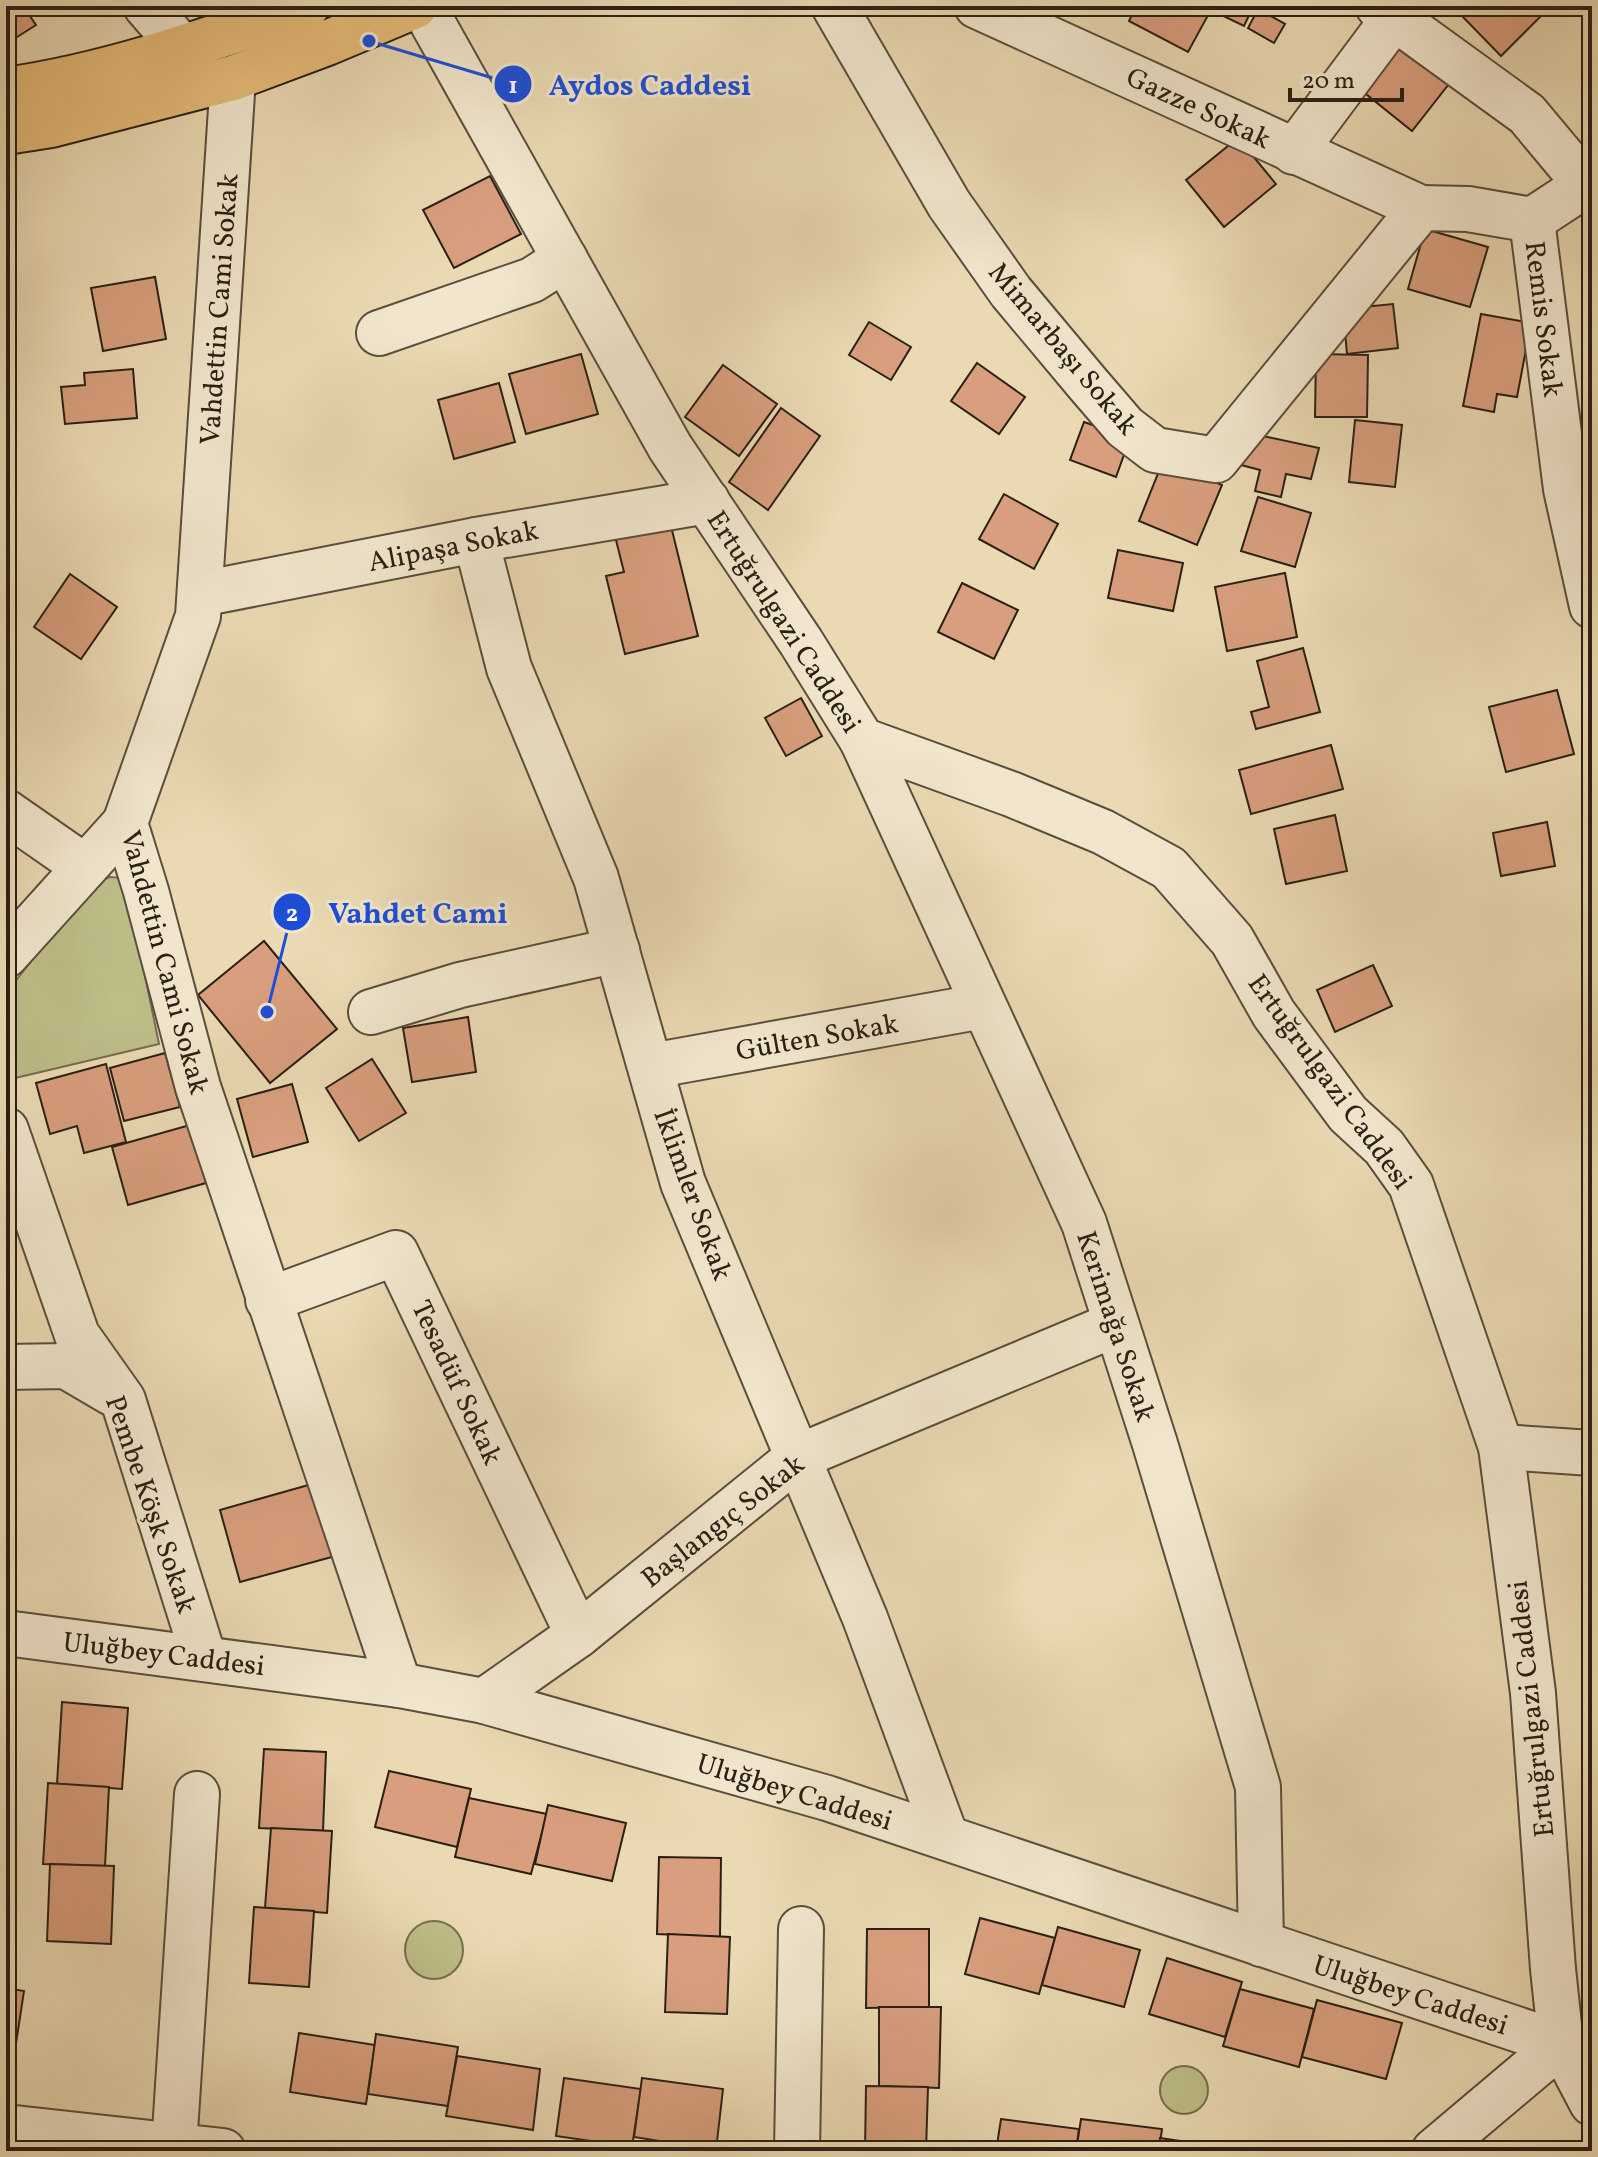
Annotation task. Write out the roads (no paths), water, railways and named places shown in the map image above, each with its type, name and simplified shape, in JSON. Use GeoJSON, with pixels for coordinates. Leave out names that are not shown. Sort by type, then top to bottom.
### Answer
{"type":"FeatureCollection","features":[{"type":"Feature","properties":{"kind":"main road"},"geometry":{"type":"LineString","coordinates":[[6,90],[115,69],[307,6]]}},
{"type":"Feature","properties":{"kind":"main road"},"geometry":{"type":"LineString","coordinates":[[6,132],[51,125],[233,78],[415,6]]}},
{"type":"Feature","properties":{"kind":"street"},"geometry":{"type":"LineString","coordinates":[[146,6],[183,49]]}},
{"type":"Feature","properties":{"kind":"street","name":"Ertuğrulgazi Caddesi"},"geometry":{"type":"LineString","coordinates":[[423,6],[663,436],[801,642],[862,740],[1011,794],[1103,832],[1169,868],[1232,940],[1274,1014],[1348,1114],[1384,1147],[1411,1185],[1501,1447],[1533,1693],[1553,1969],[1592,2103]]}},
{"type":"Feature","properties":{"kind":"street","name":"Mimarbaşı Sokak"},"geometry":{"type":"LineString","coordinates":[[834,6],[949,204],[1011,292],[1125,427],[1155,450],[1216,460],[1421,208]]}},
{"type":"Feature","properties":{"kind":"street","name":"Gazze Sokak"},"geometry":{"type":"LineString","coordinates":[[977,6],[1421,208]]}},
{"type":"Feature","properties":{"kind":"street"},"geometry":{"type":"LineString","coordinates":[[1294,152],[1386,12],[1527,114],[1589,188],[1532,220],[1468,209],[1421,208]]}},
{"type":"Feature","properties":{"kind":"street","name":"Vahdettin Cami Sokak"},"geometry":{"type":"LineString","coordinates":[[233,78],[198,616],[125,823],[198,1087],[399,1685]]}},
{"type":"Feature","properties":{"kind":"street","name":"Remis Sokak"},"geometry":{"type":"LineString","coordinates":[[1532,220],[1566,489],[1592,606]]}},
{"type":"Feature","properties":{"kind":"street"},"geometry":{"type":"LineString","coordinates":[[379,333],[532,280],[565,259]]}},
{"type":"Feature","properties":{"kind":"street","name":"Alipaşa Sokak"},"geometry":{"type":"LineString","coordinates":[[201,594],[476,540],[707,501]]}},
{"type":"Feature","properties":{"kind":"street","name":"İklimler Sokak"},"geometry":{"type":"LineString","coordinates":[[476,540],[509,668],[596,878],[683,1183],[865,1618],[946,1837]]}},
{"type":"Feature","properties":{"kind":"street","name":"Kerimağa Sokak"},"geometry":{"type":"LineString","coordinates":[[862,740],[1084,1223],[1258,1787],[1261,1944]]}},
{"type":"Feature","properties":{"kind":"street"},"geometry":{"type":"LineString","coordinates":[[6,812],[85,867]]}},
{"type":"Feature","properties":{"kind":"street"},"geometry":{"type":"LineString","coordinates":[[6,955],[125,823]]}},
{"type":"Feature","properties":{"kind":"street"},"geometry":{"type":"LineString","coordinates":[[371,1012],[460,985],[617,950]]}},
{"type":"Feature","properties":{"kind":"street","name":"Gülten Sokak"},"geometry":{"type":"LineString","coordinates":[[651,1066],[983,1006]]}},
{"type":"Feature","properties":{"kind":"street","name":"Pembe Köşk Sokak"},"geometry":{"type":"LineString","coordinates":[[6,1130],[77,1335],[123,1400],[204,1658]]}},
{"type":"Feature","properties":{"kind":"street","name":"Tesadüf Sokak"},"geometry":{"type":"LineString","coordinates":[[268,1300],[396,1253],[578,1635]]}},
{"type":"Feature","properties":{"kind":"street","name":"Başlangıç Sokak"},"geometry":{"type":"LineString","coordinates":[[484,1701],[578,1635],[798,1457],[1116,1324]]}},
{"type":"Feature","properties":{"kind":"street"},"geometry":{"type":"LineString","coordinates":[[6,1367],[66,1366],[123,1400]]}},
{"type":"Feature","properties":{"kind":"street"},"geometry":{"type":"LineString","coordinates":[[1501,1447],[1592,1453]]}},
{"type":"Feature","properties":{"kind":"street","name":"Uluğbey Caddesi"},"geometry":{"type":"LineString","coordinates":[[6,1633],[399,1685],[484,1701],[827,1798],[1577,2046]]}},
{"type":"Feature","properties":{"kind":"street"},"geometry":{"type":"LineString","coordinates":[[174,2147],[197,1794]]}},
{"type":"Feature","properties":{"kind":"street"},"geometry":{"type":"LineString","coordinates":[[797,2151],[801,1929]]}},
{"type":"Feature","properties":{"kind":"street"},"geometry":{"type":"LineString","coordinates":[[1434,2151],[1577,2046]]}},
{"type":"Feature","properties":{"kind":"street"},"geometry":{"type":"LineString","coordinates":[[6,2127],[223,2151]]}},
{"type":"Feature","properties":{"kind":"place","name":"Aydos Caddesi"},"geometry":{"type":"Point","coordinates":[369,41]}},
{"type":"Feature","properties":{"kind":"place","name":"Vahdet Cami"},"geometry":{"type":"Point","coordinates":[267,1012]}}]}
